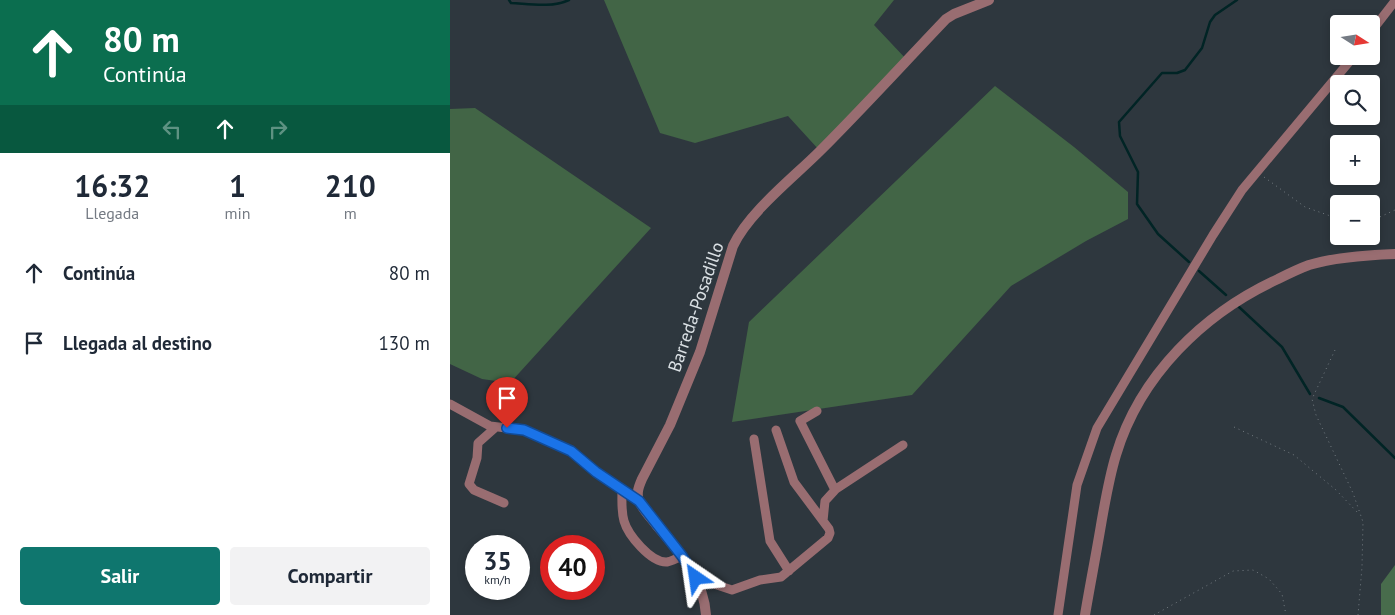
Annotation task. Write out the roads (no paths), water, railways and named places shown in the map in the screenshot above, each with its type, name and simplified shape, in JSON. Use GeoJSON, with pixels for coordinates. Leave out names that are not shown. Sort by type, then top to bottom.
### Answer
{"type":"FeatureCollection","features":[{"type":"Feature","properties":{"kind":"street","name":"Barreda-Posadillo"},"geometry":{"type":"LineString","coordinates":[[639,501],[638,488],[670,425],[700,352],[728,258],[737,236],[754,215],[820,151],[946,19],[989,0]]}},
{"type":"Feature","properties":{"kind":"street"},"geometry":{"type":"LineString","coordinates":[[1380,20],[1395,1]]}},
{"type":"Feature","properties":{"kind":"street"},"geometry":{"type":"LineString","coordinates":[[1058,615],[1077,485],[1097,428],[1212,235],[1242,190],[1346,65]]}},
{"type":"Feature","properties":{"kind":"street"},"geometry":{"type":"LineString","coordinates":[[1085,615],[1107,489],[1116,454],[1130,419],[1144,394],[1182,344],[1209,320],[1255,289],[1309,265],[1362,256],[1395,254]]}},
{"type":"Feature","properties":{"kind":"street"},"geometry":{"type":"LineString","coordinates":[[450,404],[490,426],[524,430],[571,451],[596,472],[639,501],[682,556],[697,582],[704,599],[706,615]]}},
{"type":"Feature","properties":{"kind":"street"},"geometry":{"type":"LineString","coordinates":[[817,411],[800,421],[835,490]]}},
{"type":"Feature","properties":{"kind":"street"},"geometry":{"type":"LineString","coordinates":[[496,427],[478,443],[477,458],[469,484],[474,490],[504,503]]}},
{"type":"Feature","properties":{"kind":"street"},"geometry":{"type":"LineString","coordinates":[[697,582],[714,584],[732,590],[760,580],[781,577],[828,538],[830,533],[823,521],[794,482],[776,430]]}},
{"type":"Feature","properties":{"kind":"street"},"geometry":{"type":"LineString","coordinates":[[754,439],[770,541],[789,571]]}},
{"type":"Feature","properties":{"kind":"street"},"geometry":{"type":"LineString","coordinates":[[823,521],[825,501],[835,490],[903,445]]}},
{"type":"Feature","properties":{"kind":"street"},"geometry":{"type":"LineString","coordinates":[[622,489],[624,520],[634,540],[650,556],[658,560],[667,562],[682,556]]}},
{"type":"Feature","properties":{"kind":"waterway"},"geometry":{"type":"LineString","coordinates":[[509,0],[511,3],[540,5],[555,4],[569,0]]}},
{"type":"Feature","properties":{"kind":"waterway"},"geometry":{"type":"LineString","coordinates":[[1189,262],[1158,234],[1137,204],[1138,172],[1120,136],[1119,122],[1162,73],[1177,73],[1185,70],[1202,48],[1210,22],[1215,15],[1237,0]]}},
{"type":"Feature","properties":{"kind":"waterway"},"geometry":{"type":"LineString","coordinates":[[1199,271],[1226,295]]}},
{"type":"Feature","properties":{"kind":"waterway"},"geometry":{"type":"LineString","coordinates":[[1239,307],[1282,347],[1310,394]]}},
{"type":"Feature","properties":{"kind":"waterway"},"geometry":{"type":"LineString","coordinates":[[1319,398],[1343,407],[1395,458]]}}]}
